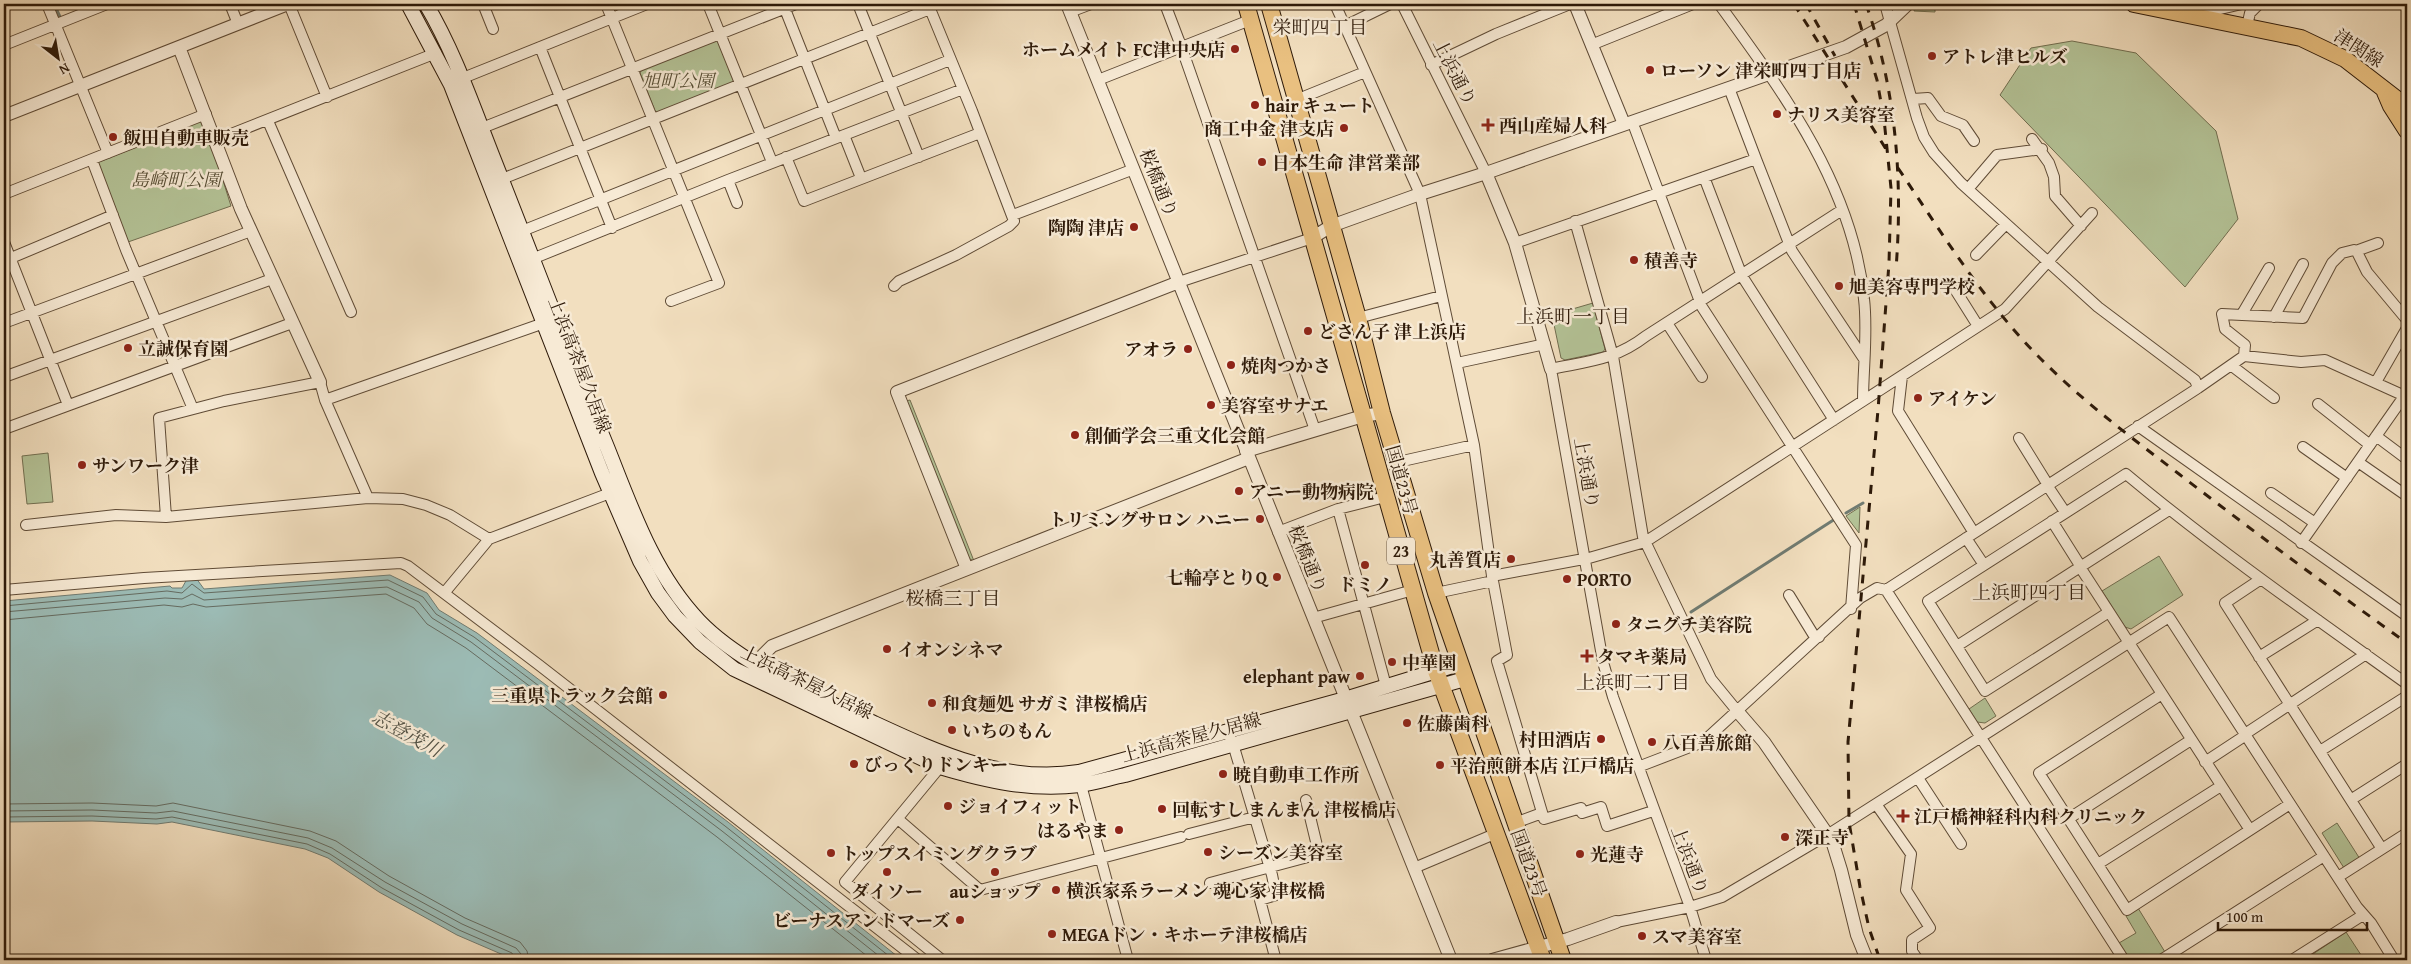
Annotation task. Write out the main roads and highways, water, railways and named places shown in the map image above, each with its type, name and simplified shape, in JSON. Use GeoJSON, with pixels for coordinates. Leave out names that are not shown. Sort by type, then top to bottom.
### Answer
{"type":"FeatureCollection","features":[{"type":"Feature","properties":{"kind":"main road","name":"上浜高茶屋久居線"},"geometry":{"type":"LineString","coordinates":[[408,4],[436,53],[451,85],[544,323],[617,490],[676,594],[715,637],[757,664],[940,754],[1000,771],[1048,775],[1080,772],[1351,712],[1462,671]]}},
{"type":"Feature","properties":{"kind":"main road","name":"上浜高茶屋久居線"},"geometry":{"type":"LineString","coordinates":[[426,4],[440,27],[463,78],[522,231],[617,490],[640,561],[658,593],[675,616],[700,642],[734,669],[940,767],[970,777],[1004,784],[1045,787],[1081,785],[1386,686],[1439,679]]}},
{"type":"Feature","properties":{"kind":"main road","name":"国道23号"},"geometry":{"type":"LineString","coordinates":[[1246,4],[1385,497],[1439,679],[1541,954]]}},
{"type":"Feature","properties":{"kind":"main road","name":"国道23号"},"geometry":{"type":"LineString","coordinates":[[1269,4],[1358,318],[1382,413],[1436,593],[1563,960]]}},
{"type":"Feature","properties":{"kind":"main road","name":"津関線"},"geometry":{"type":"LineString","coordinates":[[2134,4],[2283,33],[2322,46],[2363,71],[2407,107]]}},
{"type":"Feature","properties":{"kind":"main road","name":"津関線"},"geometry":{"type":"LineString","coordinates":[[2384,90],[2391,106],[2407,131]]}},
{"type":"Feature","properties":{"kind":"water","name":"志登茂川"},"geometry":{"type":"Polygon","coordinates":[[[390,575],[427,593],[439,610],[477,633],[728,822],[902,960],[515,960],[457,935],[379,892],[328,858],[305,849],[172,822],[157,824],[92,821],[4,822],[4,601],[170,586],[172,588],[182,588],[187,579],[196,578],[204,589],[390,575]]]}},
{"type":"Feature","properties":{"kind":"waterway"},"geometry":{"type":"LineString","coordinates":[[54,4],[61,19]]}},
{"type":"Feature","properties":{"kind":"waterway"},"geometry":{"type":"LineString","coordinates":[[1846,513],[1863,503]]}},
{"type":"Feature","properties":{"kind":"waterway"},"geometry":{"type":"LineString","coordinates":[[1691,612],[1835,519]]}},
{"type":"Feature","properties":{"kind":"railway"},"geometry":{"type":"LineString","coordinates":[[1794,4],[1886,149]]}},
{"type":"Feature","properties":{"kind":"railway"},"geometry":{"type":"LineString","coordinates":[[1806,4],[1835,56]]}},
{"type":"Feature","properties":{"kind":"railway"},"geometry":{"type":"LineString","coordinates":[[1854,4],[1877,80],[1884,119],[1891,188],[1889,263],[1878,410],[1848,742],[1849,822],[1869,928],[1880,960]]}},
{"type":"Feature","properties":{"kind":"railway"},"geometry":{"type":"LineString","coordinates":[[1866,4],[1884,69],[1891,101],[1895,135],[1898,202],[1896,269]]}},
{"type":"Feature","properties":{"kind":"railway"},"geometry":{"type":"LineString","coordinates":[[1898,168],[1957,256],[1988,298],[2022,339],[2059,376],[2118,427],[2207,496],[2407,643]]}},
{"type":"Feature","properties":{"kind":"place","name":"ホームメイト FC津中央店"},"geometry":{"type":"Point","coordinates":[1235,49]}},
{"type":"Feature","properties":{"kind":"place","name":"アトレ津ヒルズ"},"geometry":{"type":"Point","coordinates":[1932,56]}},
{"type":"Feature","properties":{"kind":"place","name":"ローソン 津栄町四丁目店"},"geometry":{"type":"Point","coordinates":[1650,70]}},
{"type":"Feature","properties":{"kind":"place","name":"hair キュート"},"geometry":{"type":"Point","coordinates":[1255,105]}},
{"type":"Feature","properties":{"kind":"place","name":"ナリス美容室"},"geometry":{"type":"Point","coordinates":[1777,114]}},
{"type":"Feature","properties":{"kind":"place","name":"西山産婦人科"},"geometry":{"type":"Point","coordinates":[1488,125]}},
{"type":"Feature","properties":{"kind":"place","name":"商工中金 津支店"},"geometry":{"type":"Point","coordinates":[1344,128]}},
{"type":"Feature","properties":{"kind":"place","name":"飯田自動車販売"},"geometry":{"type":"Point","coordinates":[113,137]}},
{"type":"Feature","properties":{"kind":"place","name":"日本生命 津営業部"},"geometry":{"type":"Point","coordinates":[1262,162]}},
{"type":"Feature","properties":{"kind":"place","name":"陶陶 津店"},"geometry":{"type":"Point","coordinates":[1134,227]}},
{"type":"Feature","properties":{"kind":"place","name":"積善寺"},"geometry":{"type":"Point","coordinates":[1634,260]}},
{"type":"Feature","properties":{"kind":"place","name":"旭美容専門学校"},"geometry":{"type":"Point","coordinates":[1839,286]}},
{"type":"Feature","properties":{"kind":"place","name":"どさん子 津上浜店"},"geometry":{"type":"Point","coordinates":[1308,331]}},
{"type":"Feature","properties":{"kind":"place","name":"立誠保育園"},"geometry":{"type":"Point","coordinates":[128,348]}},
{"type":"Feature","properties":{"kind":"place","name":"アオラ"},"geometry":{"type":"Point","coordinates":[1188,349]}},
{"type":"Feature","properties":{"kind":"place","name":"焼肉つかさ"},"geometry":{"type":"Point","coordinates":[1231,365]}},
{"type":"Feature","properties":{"kind":"place","name":"アイケン"},"geometry":{"type":"Point","coordinates":[1918,398]}},
{"type":"Feature","properties":{"kind":"place","name":"美容室サナエ"},"geometry":{"type":"Point","coordinates":[1211,405]}},
{"type":"Feature","properties":{"kind":"place","name":"創価学会三重文化会館"},"geometry":{"type":"Point","coordinates":[1075,435]}},
{"type":"Feature","properties":{"kind":"place","name":"サンワーク津"},"geometry":{"type":"Point","coordinates":[82,465]}},
{"type":"Feature","properties":{"kind":"place","name":"アニー動物病院"},"geometry":{"type":"Point","coordinates":[1239,491]}},
{"type":"Feature","properties":{"kind":"place","name":"トリミングサロン ハニー"},"geometry":{"type":"Point","coordinates":[1260,519]}},
{"type":"Feature","properties":{"kind":"place","name":"丸善質店"},"geometry":{"type":"Point","coordinates":[1511,559]}},
{"type":"Feature","properties":{"kind":"place","name":"ドミノ"},"geometry":{"type":"Point","coordinates":[1365,565]}},
{"type":"Feature","properties":{"kind":"place","name":"七輪亭とりQ"},"geometry":{"type":"Point","coordinates":[1277,577]}},
{"type":"Feature","properties":{"kind":"place","name":"PORTO"},"geometry":{"type":"Point","coordinates":[1567,579]}},
{"type":"Feature","properties":{"kind":"place","name":"タニグチ美容院"},"geometry":{"type":"Point","coordinates":[1616,624]}},
{"type":"Feature","properties":{"kind":"place","name":"イオンシネマ"},"geometry":{"type":"Point","coordinates":[887,649]}},
{"type":"Feature","properties":{"kind":"place","name":"タマキ薬局"},"geometry":{"type":"Point","coordinates":[1587,656]}},
{"type":"Feature","properties":{"kind":"place","name":"中華園"},"geometry":{"type":"Point","coordinates":[1392,662]}},
{"type":"Feature","properties":{"kind":"place","name":"elephant paw"},"geometry":{"type":"Point","coordinates":[1360,676]}},
{"type":"Feature","properties":{"kind":"place","name":"三重県トラック会館"},"geometry":{"type":"Point","coordinates":[663,695]}},
{"type":"Feature","properties":{"kind":"place","name":"和食麺処 サガミ 津桜橋店"},"geometry":{"type":"Point","coordinates":[932,703]}},
{"type":"Feature","properties":{"kind":"place","name":"佐藤歯科"},"geometry":{"type":"Point","coordinates":[1407,723]}},
{"type":"Feature","properties":{"kind":"place","name":"いちのもん"},"geometry":{"type":"Point","coordinates":[952,730]}},
{"type":"Feature","properties":{"kind":"place","name":"村田酒店"},"geometry":{"type":"Point","coordinates":[1601,739]}},
{"type":"Feature","properties":{"kind":"place","name":"八百善旅館"},"geometry":{"type":"Point","coordinates":[1652,742]}},
{"type":"Feature","properties":{"kind":"place","name":"びっくりドンキー"},"geometry":{"type":"Point","coordinates":[854,764]}},
{"type":"Feature","properties":{"kind":"place","name":"平治煎餅本店 江戸橋店"},"geometry":{"type":"Point","coordinates":[1440,765]}},
{"type":"Feature","properties":{"kind":"place","name":"暁自動車工作所"},"geometry":{"type":"Point","coordinates":[1223,774]}},
{"type":"Feature","properties":{"kind":"place","name":"ジョイフィット"},"geometry":{"type":"Point","coordinates":[948,806]}},
{"type":"Feature","properties":{"kind":"place","name":"回転すし まんまん 津桜橋店"},"geometry":{"type":"Point","coordinates":[1162,809]}},
{"type":"Feature","properties":{"kind":"place","name":"江戸橋神経科内科クリニック"},"geometry":{"type":"Point","coordinates":[1903,816]}},
{"type":"Feature","properties":{"kind":"place","name":"はるやま"},"geometry":{"type":"Point","coordinates":[1119,830]}},
{"type":"Feature","properties":{"kind":"place","name":"深正寺"},"geometry":{"type":"Point","coordinates":[1785,837]}},
{"type":"Feature","properties":{"kind":"place","name":"シーズン美容室"},"geometry":{"type":"Point","coordinates":[1208,852]}},
{"type":"Feature","properties":{"kind":"place","name":"トップスイミングクラブ"},"geometry":{"type":"Point","coordinates":[831,853]}},
{"type":"Feature","properties":{"kind":"place","name":"光蓮寺"},"geometry":{"type":"Point","coordinates":[1580,854]}},
{"type":"Feature","properties":{"kind":"place","name":"ダイソー"},"geometry":{"type":"Point","coordinates":[887,872]}},
{"type":"Feature","properties":{"kind":"place","name":"auショップ"},"geometry":{"type":"Point","coordinates":[995,872]}},
{"type":"Feature","properties":{"kind":"place","name":"横浜家系ラーメン 魂心家 津桜橋"},"geometry":{"type":"Point","coordinates":[1056,890]}},
{"type":"Feature","properties":{"kind":"place","name":"ビーナスアンドマーズ"},"geometry":{"type":"Point","coordinates":[960,920]}},
{"type":"Feature","properties":{"kind":"place","name":"MEGAドン・キホーテ津桜橋店"},"geometry":{"type":"Point","coordinates":[1052,934]}},
{"type":"Feature","properties":{"kind":"place","name":"スマ美容室"},"geometry":{"type":"Point","coordinates":[1642,936]}},
{"type":"Feature","properties":{"kind":"district","name":"栄町四丁目"},"geometry":{"type":"Point","coordinates":[1320,27]}},
{"type":"Feature","properties":{"kind":"district","name":"上浜町一丁目"},"geometry":{"type":"Point","coordinates":[1573,316]}},
{"type":"Feature","properties":{"kind":"district","name":"上浜町四丁目"},"geometry":{"type":"Point","coordinates":[2029,592]}},
{"type":"Feature","properties":{"kind":"district","name":"桜橋三丁目"},"geometry":{"type":"Point","coordinates":[953,598]}},
{"type":"Feature","properties":{"kind":"district","name":"上浜町二丁目"},"geometry":{"type":"Point","coordinates":[1633,682]}},
{"type":"Feature","properties":{"kind":"park label","name":"旭町公園"},"geometry":{"type":"Point","coordinates":[678,80]}},
{"type":"Feature","properties":{"kind":"park label","name":"島崎町公園"},"geometry":{"type":"Point","coordinates":[176,179]}}]}
